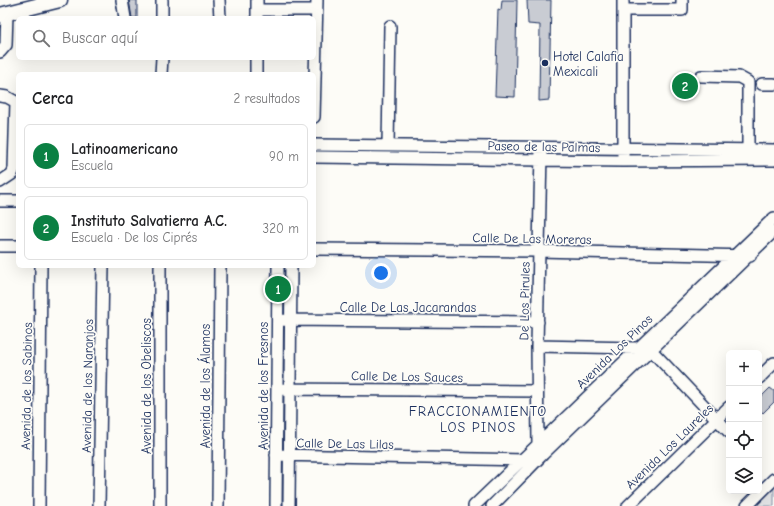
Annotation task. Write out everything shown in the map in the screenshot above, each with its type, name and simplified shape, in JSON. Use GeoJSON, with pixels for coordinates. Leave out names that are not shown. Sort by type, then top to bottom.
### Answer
{"type":"FeatureCollection","features":[{"type":"Feature","properties":{"kind":"main road"},"geometry":{"type":"LineString","coordinates":[[3,14],[60,0]]}},
{"type":"Feature","properties":{"kind":"street"},"geometry":{"type":"LineString","coordinates":[[122,0],[125,16]]}},
{"type":"Feature","properties":{"kind":"street"},"geometry":{"type":"LineString","coordinates":[[162,0],[162,16]]}},
{"type":"Feature","properties":{"kind":"street"},"geometry":{"type":"LineString","coordinates":[[219,0],[220,16]]}},
{"type":"Feature","properties":{"kind":"street"},"geometry":{"type":"LineString","coordinates":[[257,9],[317,5],[316,42]]}},
{"type":"Feature","properties":{"kind":"street"},"geometry":{"type":"LineString","coordinates":[[623,161],[623,5],[682,5]]}},
{"type":"Feature","properties":{"kind":"street"},"geometry":{"type":"LineString","coordinates":[[0,52],[6,44],[3,14]]}},
{"type":"Feature","properties":{"kind":"street"},"geometry":{"type":"LineString","coordinates":[[388,145],[390,26]]}},
{"type":"Feature","properties":{"kind":"street"},"geometry":{"type":"LineString","coordinates":[[161,72],[162,60]]}},
{"type":"Feature","properties":{"kind":"street"},"geometry":{"type":"LineString","coordinates":[[256,60],[256,72]]}},
{"type":"Feature","properties":{"kind":"street"},"geometry":{"type":"LineString","coordinates":[[315,72],[316,60]]}},
{"type":"Feature","properties":{"kind":"street"},"geometry":{"type":"LineString","coordinates":[[702,76],[739,77],[748,82],[748,150]]}},
{"type":"Feature","properties":{"kind":"street"},"geometry":{"type":"LineString","coordinates":[[762,84],[774,84]]}},
{"type":"Feature","properties":{"kind":"street"},"geometry":{"type":"LineString","coordinates":[[0,96],[8,96],[16,102],[14,169],[12,174],[0,182]]}},
{"type":"Feature","properties":{"kind":"street","name":"Paseo de las Palmas"},"geometry":{"type":"LineString","coordinates":[[316,145],[774,150]]}},
{"type":"Feature","properties":{"kind":"street","name":"De Los Pirules"},"geometry":{"type":"LineString","coordinates":[[540,450],[537,391],[537,346],[541,147]]}},
{"type":"Feature","properties":{"kind":"street","name":"Paseo de las Palmas"},"geometry":{"type":"LineString","coordinates":[[316,157],[623,161],[774,160]]}},
{"type":"Feature","properties":{"kind":"street"},"geometry":{"type":"LineString","coordinates":[[0,201],[16,201]]}},
{"type":"Feature","properties":{"kind":"street","name":"Avenida Los Pinos"},"geometry":{"type":"LineString","coordinates":[[492,506],[528,463],[637,348],[774,218]]}},
{"type":"Feature","properties":{"kind":"street","name":"Avenida Los Pinos"},"geometry":{"type":"LineString","coordinates":[[540,450],[652,351],[774,231]]}},
{"type":"Feature","properties":{"kind":"street"},"geometry":{"type":"LineString","coordinates":[[0,246],[16,246]]}},
{"type":"Feature","properties":{"kind":"street","name":"Calle De Las Moreras"},"geometry":{"type":"LineString","coordinates":[[316,249],[538,251],[750,256]]}},
{"type":"Feature","properties":{"kind":"street","name":"Avenida de los Sabinos"},"geometry":{"type":"LineString","coordinates":[[38,506],[41,268]]}},
{"type":"Feature","properties":{"kind":"street","name":"Avenida de los Naranjos"},"geometry":{"type":"LineString","coordinates":[[99,506],[103,268]]}},
{"type":"Feature","properties":{"kind":"street","name":"Avenida de los Obeliscos"},"geometry":{"type":"LineString","coordinates":[[160,268],[160,506]]}},
{"type":"Feature","properties":{"kind":"street","name":"Avenida de los Álamos"},"geometry":{"type":"LineString","coordinates":[[218,506],[220,268]]}},
{"type":"Feature","properties":{"kind":"street","name":"Avenida de los Fresnos"},"geometry":{"type":"LineString","coordinates":[[276,506],[278,268]]}},
{"type":"Feature","properties":{"kind":"street","name":"Avenida de los Fresnos"},"geometry":{"type":"LineString","coordinates":[[289,506],[291,268]]}},
{"type":"Feature","properties":{"kind":"street","name":"Calle De Las Jacarandas"},"geometry":{"type":"LineString","coordinates":[[278,320],[538,322]]}},
{"type":"Feature","properties":{"kind":"street"},"geometry":{"type":"LineString","coordinates":[[537,346],[637,348],[652,351],[726,429]]}},
{"type":"Feature","properties":{"kind":"street"},"geometry":{"type":"LineString","coordinates":[[762,375],[774,363]]}},
{"type":"Feature","properties":{"kind":"street","name":"Calle De Los Sauces"},"geometry":{"type":"LineString","coordinates":[[277,388],[537,391]]}},
{"type":"Feature","properties":{"kind":"street","name":"Avenida Los Laureles"},"geometry":{"type":"LineString","coordinates":[[628,506],[726,410]]}},
{"type":"Feature","properties":{"kind":"street","name":"Calle De Las Lilas"},"geometry":{"type":"LineString","coordinates":[[276,455],[528,463]]}},
{"type":"Feature","properties":{"kind":"street","name":"Avenida Los Pinos"},"geometry":{"type":"LineString","coordinates":[[474,506],[528,463]]}},
{"type":"Feature","properties":{"kind":"street"},"geometry":{"type":"LineString","coordinates":[[747,506],[774,479]]}},
{"type":"Feature","properties":{"kind":"shaded area"},"geometry":{"type":"Polygon","coordinates":[[[774,479],[774,506],[747,506],[759,494],[762,494],[762,491],[774,479]]]}},
{"type":"Feature","properties":{"kind":"building"},"geometry":{"type":"Polygon","coordinates":[[[129,0],[137,0],[137,16],[132,16],[129,0]]]}},
{"type":"Feature","properties":{"kind":"building"},"geometry":{"type":"Polygon","coordinates":[[[502,0],[517,0],[515,97],[495,96],[498,9],[501,10],[502,0]]]}},
{"type":"Feature","properties":{"kind":"building","name":"Hotel Calafia Mexicali"},"geometry":{"type":"Polygon","coordinates":[[[527,0],[551,0],[549,100],[539,101],[540,25],[528,24],[527,0]]]}},
{"type":"Feature","properties":{"kind":"building"},"geometry":{"type":"Polygon","coordinates":[[[770,388],[774,391],[774,402],[763,413],[762,412],[762,396],[770,388]]]}},
{"type":"Feature","properties":{"kind":"place","name":"Hotel Calafia Mexicali"},"geometry":{"type":"Point","coordinates":[545,63]}},
{"type":"Feature","properties":{"kind":"place","name":"Instituto Salvatierra A.C."},"geometry":{"type":"Point","coordinates":[685,86]}},
{"type":"Feature","properties":{"kind":"place","name":"Latinoamericano"},"geometry":{"type":"Point","coordinates":[278,289]}},
{"type":"Feature","properties":{"kind":"district","name":"FRACCIONAMIENTO LOS PINOS"},"geometry":{"type":"Point","coordinates":[478,420]}}]}
